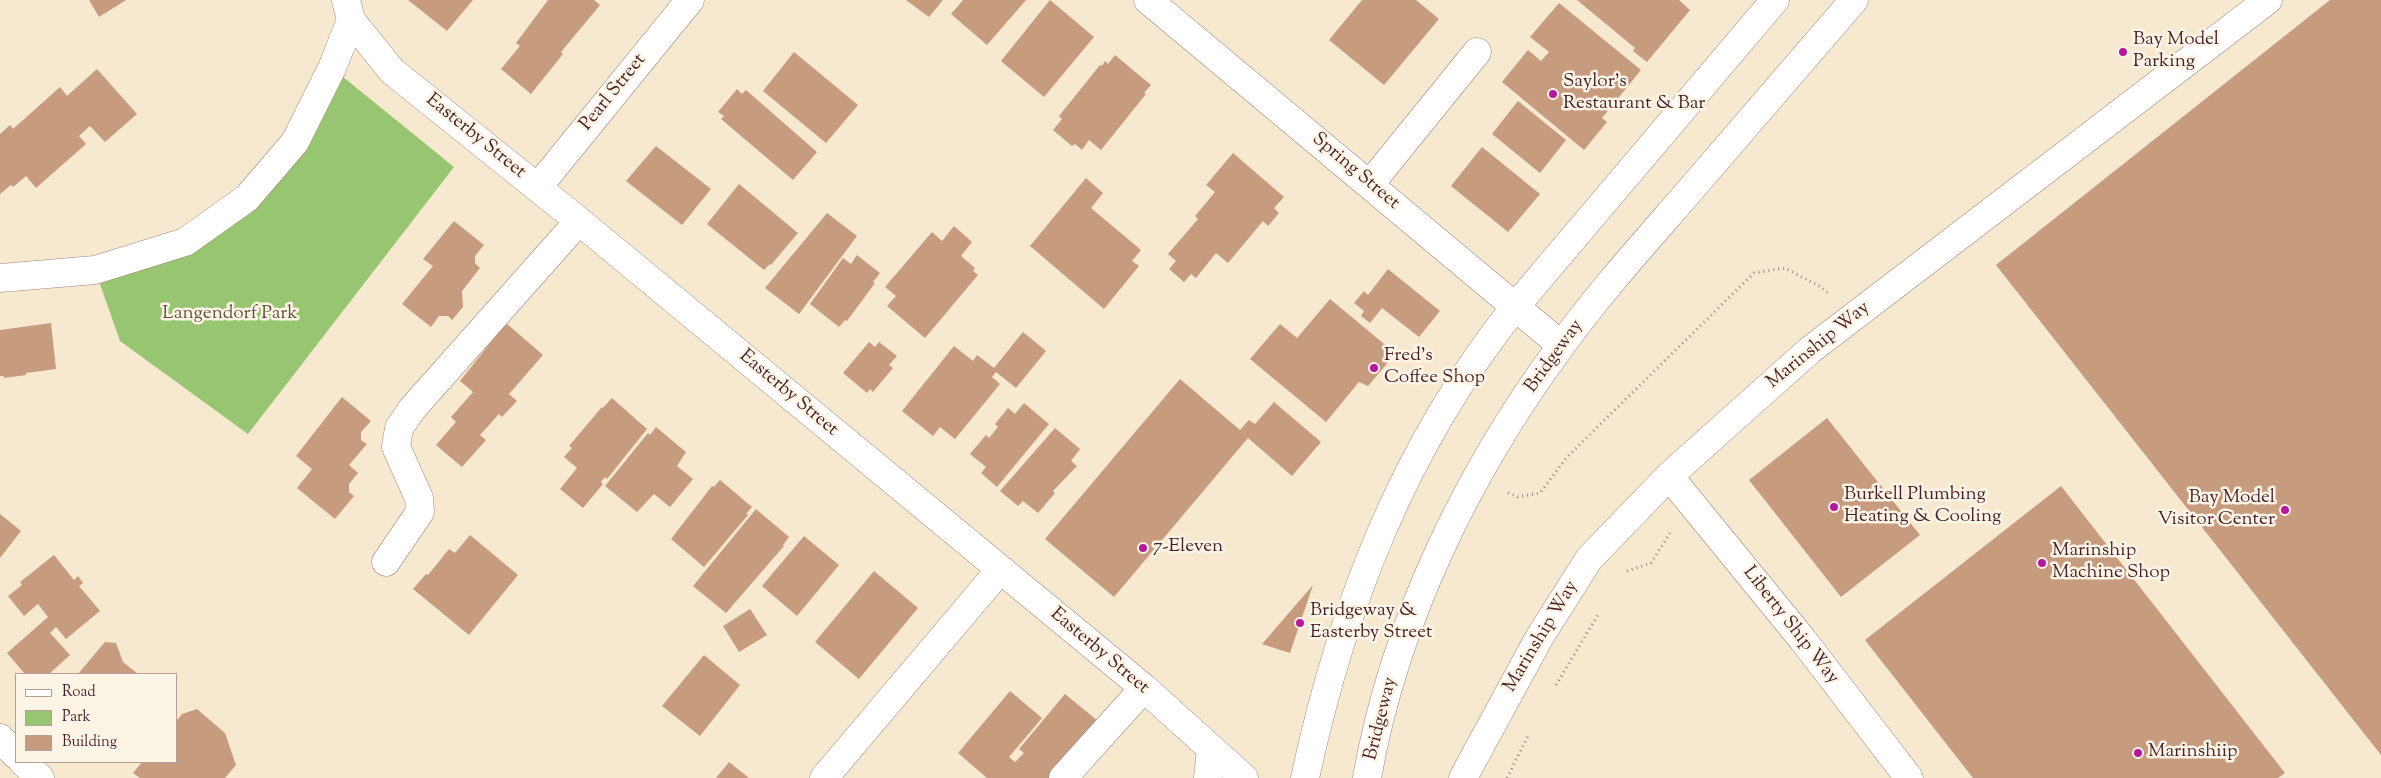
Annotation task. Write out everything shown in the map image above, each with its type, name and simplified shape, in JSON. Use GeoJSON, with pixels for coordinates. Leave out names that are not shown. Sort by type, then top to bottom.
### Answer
{"type":"FeatureCollection","features":[{"type":"Feature","properties":{"kind":"street","name":"Pearl Street"},"geometry":{"type":"LineString","coordinates":[[538,187],[690,0]]}},
{"type":"Feature","properties":{"kind":"street","name":"Spring Street"},"geometry":{"type":"LineString","coordinates":[[1148,0],[1370,184],[1561,346]]}},
{"type":"Feature","properties":{"kind":"street"},"geometry":{"type":"LineString","coordinates":[[1305,778],[1343,632],[1378,537],[1407,475],[1448,402],[1492,336],[1775,0]]}},
{"type":"Feature","properties":{"kind":"street","name":"Bridgeway"},"geometry":{"type":"LineString","coordinates":[[1367,778],[1380,718],[1405,635],[1438,556],[1498,442],[1561,346],[1657,228],[1854,0]]}},
{"type":"Feature","properties":{"kind":"street","name":"Marinship Way"},"geometry":{"type":"LineString","coordinates":[[1463,778],[1539,638],[1589,559],[1670,476],[1810,350],[2268,0]]}},
{"type":"Feature","properties":{"kind":"street","name":"Easterby Street"},"geometry":{"type":"LineString","coordinates":[[349,10],[392,71],[579,220],[1144,688],[1244,778]]}},
{"type":"Feature","properties":{"kind":"street"},"geometry":{"type":"LineString","coordinates":[[0,278],[95,270],[185,242],[247,198],[294,142],[332,68],[349,10]]}},
{"type":"Feature","properties":{"kind":"street"},"geometry":{"type":"LineString","coordinates":[[1370,184],[1477,52]]}},
{"type":"Feature","properties":{"kind":"street"},"geometry":{"type":"LineString","coordinates":[[386,562],[420,512],[419,498],[396,446],[398,428],[412,409],[579,220]]}},
{"type":"Feature","properties":{"kind":"street","name":"Liberty Ship Way"},"geometry":{"type":"LineString","coordinates":[[1670,476],[1803,640],[1909,778]]}},
{"type":"Feature","properties":{"kind":"street"},"geometry":{"type":"LineString","coordinates":[[824,778],[1000,570]]}},
{"type":"Feature","properties":{"kind":"street"},"geometry":{"type":"LineString","coordinates":[[1063,778],[1144,688]]}},
{"type":"Feature","properties":{"kind":"street"},"geometry":{"type":"LineString","coordinates":[[0,738],[15,754]]}},
{"type":"Feature","properties":{"kind":"street"},"geometry":{"type":"LineString","coordinates":[[1208,778],[1211,749]]}},
{"type":"Feature","properties":{"kind":"street"},"geometry":{"type":"LineString","coordinates":[[24,763],[40,778]]}},
{"type":"Feature","properties":{"kind":"path"},"geometry":{"type":"LineString","coordinates":[[1518,496],[1540,493],[1567,457],[1754,273],[1786,268],[1821,287]]}},
{"type":"Feature","properties":{"kind":"path"},"geometry":{"type":"LineString","coordinates":[[1623,572],[1651,563],[1690,501]]}},
{"type":"Feature","properties":{"kind":"path"},"geometry":{"type":"LineString","coordinates":[[1555,687],[1604,605]]}},
{"type":"Feature","properties":{"kind":"path"},"geometry":{"type":"LineString","coordinates":[[1507,778],[1532,728]]}},
{"type":"Feature","properties":{"kind":"green space","name":"Langendorf Park"},"geometry":{"type":"Polygon","coordinates":[[[332,68],[454,167],[248,434],[120,341],[95,270],[247,198],[332,68]]]}},
{"type":"Feature","properties":{"kind":"building"},"geometry":{"type":"Polygon","coordinates":[[[89,0],[126,0],[99,17],[89,0]]]}},
{"type":"Feature","properties":{"kind":"building"},"geometry":{"type":"Polygon","coordinates":[[[408,0],[473,0],[447,31],[408,0]]]}},
{"type":"Feature","properties":{"kind":"building"},"geometry":{"type":"Polygon","coordinates":[[[548,0],[594,0],[600,5],[561,52],[563,54],[531,94],[501,69],[520,46],[516,43],[548,0]]]}},
{"type":"Feature","properties":{"kind":"building"},"geometry":{"type":"Polygon","coordinates":[[[906,0],[943,0],[929,17],[906,0]]]}},
{"type":"Feature","properties":{"kind":"building"},"geometry":{"type":"Polygon","coordinates":[[[963,0],[1026,0],[987,45],[951,14],[963,0]]]}},
{"type":"Feature","properties":{"kind":"building"},"geometry":{"type":"Polygon","coordinates":[[[1050,0],[1094,37],[1044,97],[1001,61],[1050,0]]]}},
{"type":"Feature","properties":{"kind":"building"},"geometry":{"type":"Polygon","coordinates":[[[1362,0],[1416,0],[1439,19],[1384,85],[1329,40],[1362,0]]]}},
{"type":"Feature","properties":{"kind":"building"},"geometry":{"type":"Polygon","coordinates":[[[1577,0],[1679,0],[1690,10],[1647,62],[1633,51],[1635,48],[1577,0]]]}},
{"type":"Feature","properties":{"kind":"building","name":"Bay Model Visitor Center"},"geometry":{"type":"Polygon","coordinates":[[[2330,0],[2381,0],[2381,755],[1996,265],[2330,0]]]}},
{"type":"Feature","properties":{"kind":"building"},"geometry":{"type":"Polygon","coordinates":[[[1559,3],[1641,70],[1602,118],[1607,122],[1584,150],[1502,82],[1528,50],[1541,61],[1549,52],[1530,37],[1559,3]]]}},
{"type":"Feature","properties":{"kind":"building"},"geometry":{"type":"Polygon","coordinates":[[[794,52],[858,105],[826,143],[763,91],[794,52]]]}},
{"type":"Feature","properties":{"kind":"building"},"geometry":{"type":"Polygon","coordinates":[[[1115,55],[1151,85],[1144,93],[1146,94],[1101,150],[1089,140],[1082,150],[1075,144],[1072,146],[1053,130],[1062,119],[1059,116],[1100,65],[1102,66],[1105,61],[1108,64],[1115,55]]]}},
{"type":"Feature","properties":{"kind":"building"},"geometry":{"type":"Polygon","coordinates":[[[97,69],[137,114],[105,142],[90,126],[79,136],[86,144],[36,188],[26,176],[13,187],[11,185],[0,194],[0,134],[10,125],[13,129],[60,87],[67,96],[97,69]]]}},
{"type":"Feature","properties":{"kind":"building"},"geometry":{"type":"Polygon","coordinates":[[[737,89],[742,94],[746,90],[817,152],[793,180],[721,119],[724,116],[718,112],[737,89]]]}},
{"type":"Feature","properties":{"kind":"building"},"geometry":{"type":"Polygon","coordinates":[[[1518,101],[1566,140],[1540,173],[1492,134],[1518,101]]]}},
{"type":"Feature","properties":{"kind":"building"},"geometry":{"type":"Polygon","coordinates":[[[656,146],[711,189],[682,225],[626,181],[656,146]]]}},
{"type":"Feature","properties":{"kind":"building"},"geometry":{"type":"Polygon","coordinates":[[[1482,147],[1540,194],[1508,232],[1451,186],[1482,147]]]}},
{"type":"Feature","properties":{"kind":"building"},"geometry":{"type":"Polygon","coordinates":[[[1233,153],[1284,197],[1274,208],[1279,213],[1268,226],[1263,221],[1228,263],[1216,253],[1196,278],[1191,274],[1184,282],[1169,269],[1176,261],[1168,254],[1198,219],[1195,216],[1215,192],[1206,185],[1233,153]]]}},
{"type":"Feature","properties":{"kind":"building"},"geometry":{"type":"Polygon","coordinates":[[[1086,178],[1103,193],[1091,208],[1141,250],[1132,261],[1139,266],[1104,309],[1030,246],[1086,178]]]}},
{"type":"Feature","properties":{"kind":"building"},"geometry":{"type":"Polygon","coordinates":[[[739,184],[798,233],[771,265],[764,270],[707,224],[739,184]]]}},
{"type":"Feature","properties":{"kind":"building"},"geometry":{"type":"Polygon","coordinates":[[[827,213],[857,236],[799,314],[765,288],[827,213]]]}},
{"type":"Feature","properties":{"kind":"building"},"geometry":{"type":"Polygon","coordinates":[[[454,221],[484,245],[475,256],[475,263],[480,268],[462,291],[463,307],[452,320],[448,316],[439,316],[431,327],[402,304],[433,266],[423,259],[454,221]]]}},
{"type":"Feature","properties":{"kind":"building"},"geometry":{"type":"Polygon","coordinates":[[[954,226],[972,242],[961,256],[975,268],[973,271],[978,275],[925,338],[887,306],[896,296],[885,287],[932,232],[942,241],[954,226]]]}},
{"type":"Feature","properties":{"kind":"building"},"geometry":{"type":"Polygon","coordinates":[[[857,255],[880,273],[873,282],[875,283],[847,321],[845,320],[839,327],[810,304],[843,258],[851,264],[857,255]]]}},
{"type":"Feature","properties":{"kind":"building"},"geometry":{"type":"Polygon","coordinates":[[[1388,269],[1440,311],[1419,337],[1382,308],[1370,323],[1361,316],[1364,311],[1354,303],[1364,291],[1368,295],[1388,269]]]}},
{"type":"Feature","properties":{"kind":"building"},"geometry":{"type":"Polygon","coordinates":[[[1330,299],[1389,348],[1384,354],[1391,359],[1368,386],[1359,382],[1326,422],[1250,359],[1280,324],[1297,338],[1330,299]]]}},
{"type":"Feature","properties":{"kind":"building"},"geometry":{"type":"Polygon","coordinates":[[[51,323],[56,369],[4,378],[4,376],[0,376],[0,330],[51,323]]]}},
{"type":"Feature","properties":{"kind":"building"},"geometry":{"type":"Polygon","coordinates":[[[506,323],[543,355],[509,394],[517,401],[502,417],[499,414],[480,435],[486,440],[462,467],[436,445],[456,422],[451,417],[473,392],[460,381],[506,323]]]}},
{"type":"Feature","properties":{"kind":"building"},"geometry":{"type":"Polygon","coordinates":[[[1023,332],[1046,351],[1016,388],[996,372],[992,377],[1000,384],[955,439],[940,427],[933,436],[902,411],[954,346],[973,361],[977,355],[994,368],[1023,332]]]}},
{"type":"Feature","properties":{"kind":"building"},"geometry":{"type":"Polygon","coordinates":[[[869,342],[875,347],[879,342],[897,356],[889,365],[893,368],[873,392],[870,389],[867,393],[843,373],[869,342]]]}},
{"type":"Feature","properties":{"kind":"building"},"geometry":{"type":"Polygon","coordinates":[[[1180,379],[1240,430],[1249,420],[1255,424],[1274,402],[1321,442],[1292,476],[1248,438],[1114,597],[1045,539],[1180,379]]]}},
{"type":"Feature","properties":{"kind":"building"},"geometry":{"type":"Polygon","coordinates":[[[342,397],[371,421],[361,432],[361,440],[367,444],[349,465],[358,473],[349,484],[349,492],[354,496],[335,519],[297,488],[312,469],[296,456],[342,397]]]}},
{"type":"Feature","properties":{"kind":"building"},"geometry":{"type":"Polygon","coordinates":[[[612,398],[647,429],[607,479],[605,477],[601,482],[603,484],[583,508],[560,489],[577,468],[564,457],[572,448],[569,446],[612,398]]]}},
{"type":"Feature","properties":{"kind":"building"},"geometry":{"type":"Polygon","coordinates":[[[1024,403],[1049,424],[997,487],[981,473],[986,467],[970,454],[986,435],[989,438],[998,427],[995,424],[1008,408],[1015,414],[1024,403]]]}},
{"type":"Feature","properties":{"kind":"building","name":"Burkell Plumbing Heating & Cooling"},"geometry":{"type":"Polygon","coordinates":[[[1827,418],[1920,535],[1841,597],[1749,480],[1827,418]]]}},
{"type":"Feature","properties":{"kind":"building"},"geometry":{"type":"Polygon","coordinates":[[[656,427],[686,452],[677,466],[693,479],[670,507],[654,494],[637,512],[605,486],[648,433],[650,435],[656,427]]]}},
{"type":"Feature","properties":{"kind":"building"},"geometry":{"type":"Polygon","coordinates":[[[1055,428],[1080,449],[1071,461],[1077,466],[1053,491],[1055,493],[1038,513],[1023,501],[1018,506],[1000,491],[1055,428]]]}},
{"type":"Feature","properties":{"kind":"building"},"geometry":{"type":"Polygon","coordinates":[[[720,480],[752,507],[746,514],[748,515],[704,567],[671,539],[712,486],[714,487],[720,480]]]}},
{"type":"Feature","properties":{"kind":"building","name":"Marinship Machine Shop"},"geometry":{"type":"Polygon","coordinates":[[[2061,486],[2285,773],[2278,778],[1973,778],[1865,640],[2061,486]]]}},
{"type":"Feature","properties":{"kind":"building"},"geometry":{"type":"Polygon","coordinates":[[[756,509],[789,537],[784,546],[726,613],[693,586],[756,509]]]}},
{"type":"Feature","properties":{"kind":"building"},"geometry":{"type":"Polygon","coordinates":[[[0,514],[21,531],[0,558],[0,514]]]}},
{"type":"Feature","properties":{"kind":"building"},"geometry":{"type":"Polygon","coordinates":[[[470,535],[518,575],[469,635],[413,589],[426,574],[428,575],[449,549],[455,553],[470,535]]]}},
{"type":"Feature","properties":{"kind":"building"},"geometry":{"type":"Polygon","coordinates":[[[804,536],[839,565],[797,616],[762,586],[804,536]]]}},
{"type":"Feature","properties":{"kind":"building"},"geometry":{"type":"Polygon","coordinates":[[[54,555],[74,580],[78,576],[83,583],[79,586],[100,611],[66,639],[56,627],[50,633],[70,655],[50,673],[24,673],[7,653],[48,617],[38,604],[24,616],[8,596],[22,585],[20,582],[54,555]]]}},
{"type":"Feature","properties":{"kind":"building"},"geometry":{"type":"Polygon","coordinates":[[[874,571],[918,608],[859,679],[815,642],[874,571]]]}},
{"type":"Feature","properties":{"kind":"building"},"geometry":{"type":"Polygon","coordinates":[[[1313,585],[1290,653],[1262,644],[1313,585]]]}},
{"type":"Feature","properties":{"kind":"building"},"geometry":{"type":"Polygon","coordinates":[[[750,609],[767,635],[739,652],[723,626],[750,609]]]}},
{"type":"Feature","properties":{"kind":"building"},"geometry":{"type":"Polygon","coordinates":[[[105,642],[116,643],[123,662],[137,673],[79,673],[105,642]]]}},
{"type":"Feature","properties":{"kind":"building"},"geometry":{"type":"Polygon","coordinates":[[[704,655],[740,685],[700,736],[662,706],[704,655]]]}},
{"type":"Feature","properties":{"kind":"building"},"geometry":{"type":"Polygon","coordinates":[[[1010,691],[1042,718],[1009,757],[1015,762],[1024,753],[1019,749],[1065,694],[1098,721],[1050,778],[987,778],[958,753],[1010,691]]]}},
{"type":"Feature","properties":{"kind":"building"},"geometry":{"type":"Polygon","coordinates":[[[197,709],[225,733],[236,765],[225,778],[140,778],[133,773],[141,763],[178,763],[178,719],[182,714],[197,709]]]}},
{"type":"Feature","properties":{"kind":"building"},"geometry":{"type":"Polygon","coordinates":[[[729,762],[749,778],[716,778],[729,762]]]}},
{"type":"Feature","properties":{"kind":"place","name":"Bay Model Parking"},"geometry":{"type":"Point","coordinates":[2123,52]}},
{"type":"Feature","properties":{"kind":"place","name":"Saylor's Restaurant & Bar"},"geometry":{"type":"Point","coordinates":[1553,94]}},
{"type":"Feature","properties":{"kind":"place","name":"Fred's Coffee Shop"},"geometry":{"type":"Point","coordinates":[1374,368]}},
{"type":"Feature","properties":{"kind":"place","name":"Burkell Plumbing Heating & Cooling"},"geometry":{"type":"Point","coordinates":[1834,507]}},
{"type":"Feature","properties":{"kind":"place","name":"Bay Model Visitor Center"},"geometry":{"type":"Point","coordinates":[2285,510]}},
{"type":"Feature","properties":{"kind":"place","name":"7-Eleven"},"geometry":{"type":"Point","coordinates":[1143,548]}},
{"type":"Feature","properties":{"kind":"place","name":"Marinship Machine Shop"},"geometry":{"type":"Point","coordinates":[2042,563]}},
{"type":"Feature","properties":{"kind":"place","name":"Bridgeway & Easterby Street"},"geometry":{"type":"Point","coordinates":[1300,623]}},
{"type":"Feature","properties":{"kind":"place","name":"Marinshiip"},"geometry":{"type":"Point","coordinates":[2138,753]}}]}
